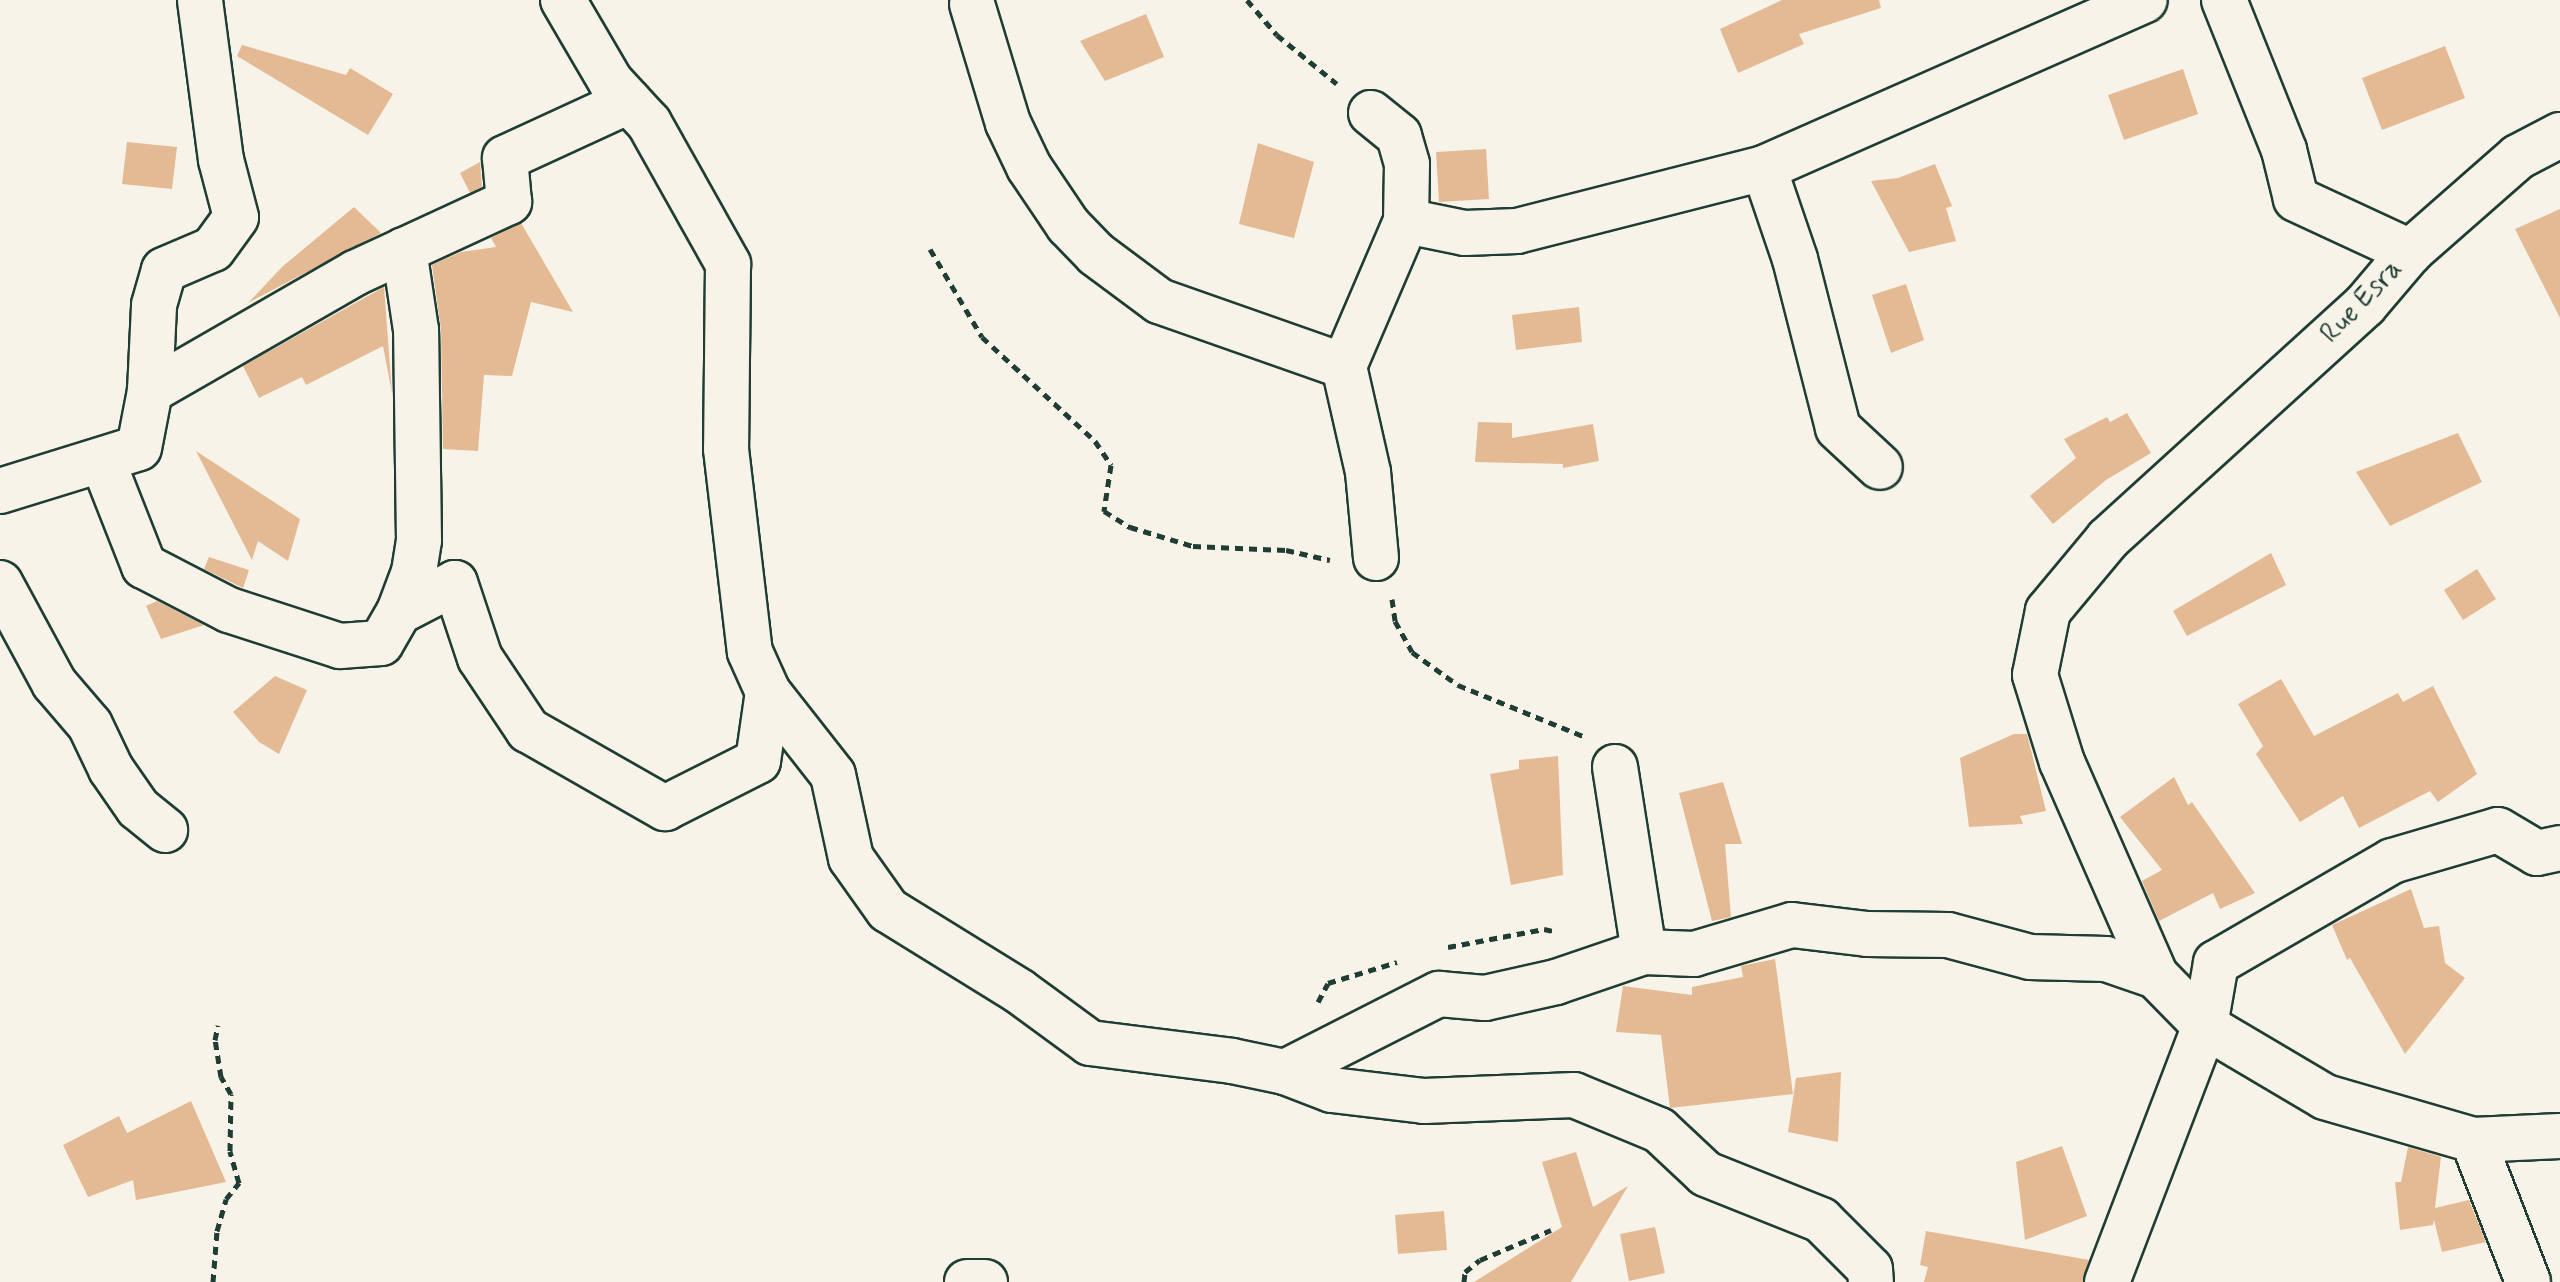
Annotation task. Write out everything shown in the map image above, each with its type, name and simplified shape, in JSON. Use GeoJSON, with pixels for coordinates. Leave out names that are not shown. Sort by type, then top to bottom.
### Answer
{"type":"FeatureCollection","features":[{"type":"Feature","properties":{"kind":"street"},"geometry":{"type":"LineString","coordinates":[[0,491],[103,462],[139,448],[150,391],[154,305],[164,270],[213,249],[236,217],[221,160],[200,0]]}},
{"type":"Feature","properties":{"kind":"street"},"geometry":{"type":"LineString","coordinates":[[563,0],[611,82],[649,123],[728,264],[726,449],[750,652],[768,692],[833,775],[851,858],[888,910],[1019,991],[1090,1043],[1285,1072],[1332,1090],[1424,1101],[1574,1095],[1659,1130],[1706,1174],[1821,1220],[1870,1269],[1871,1282]]}},
{"type":"Feature","properties":{"kind":"street"},"geometry":{"type":"LineString","coordinates":[[1406,221],[1465,233],[1517,231],[1764,168],[2145,0]]}},
{"type":"Feature","properties":{"kind":"street"},"geometry":{"type":"LineString","coordinates":[[2224,0],[2284,150],[2296,199],[2410,252]]}},
{"type":"Feature","properties":{"kind":"street"},"geometry":{"type":"LineString","coordinates":[[972,4],[1008,123],[1029,167],[1068,225],[1096,254],[1159,301],[1344,366]]}},
{"type":"Feature","properties":{"kind":"street"},"geometry":{"type":"LineString","coordinates":[[150,391],[355,273],[509,202],[505,158],[629,101]]}},
{"type":"Feature","properties":{"kind":"street"},"geometry":{"type":"LineString","coordinates":[[1371,113],[1399,136],[1407,164],[1406,221],[1344,366],[1368,472],[1376,558]]}},
{"type":"Feature","properties":{"kind":"street","name":"Rue Esra"},"geometry":{"type":"LineString","coordinates":[[2156,976],[2062,762],[2035,675],[2048,611],[2108,539],[2355,314],[2410,252],[2518,157],[2560,135]]}},
{"type":"Feature","properties":{"kind":"street"},"geometry":{"type":"LineString","coordinates":[[1764,168],[1795,259],[1838,428],[1880,467]]}},
{"type":"Feature","properties":{"kind":"street"},"geometry":{"type":"LineString","coordinates":[[103,462],[144,566],[229,610],[340,646],[381,643],[399,612],[414,572],[419,540],[416,330],[404,250]]}},
{"type":"Feature","properties":{"kind":"street"},"geometry":{"type":"LineString","coordinates":[[0,583],[54,683],[90,725],[111,769],[138,808],[165,830]]}},
{"type":"Feature","properties":{"kind":"street"},"geometry":{"type":"LineString","coordinates":[[399,612],[455,583],[480,658],[528,730],[665,808],[758,761],[768,692]]}},
{"type":"Feature","properties":{"kind":"street"},"geometry":{"type":"LineString","coordinates":[[1615,767],[1644,952]]}},
{"type":"Feature","properties":{"kind":"street"},"geometry":{"type":"LineString","coordinates":[[2107,1282],[2205,1026],[2216,963],[2392,861],[2498,830],[2537,853],[2560,848]]}},
{"type":"Feature","properties":{"kind":"street"},"geometry":{"type":"LineString","coordinates":[[1285,1072],[1439,994],[1485,998],[1556,982],[1644,952],[1694,954],[1792,925],[1867,934],[1948,935],[2030,957],[2106,959],[2156,976],[2205,1026],[2325,1097],[2473,1140],[2560,1136]]}},
{"type":"Feature","properties":{"kind":"street"},"geometry":{"type":"LineString","coordinates":[[2473,1140],[2528,1282]]}},
{"type":"Feature","properties":{"kind":"street"},"geometry":{"type":"LineString","coordinates":[[967,1282],[985,1282]]}},
{"type":"Feature","properties":{"kind":"path"},"geometry":{"type":"LineString","coordinates":[[1247,0],[1277,35],[1371,113]]}},
{"type":"Feature","properties":{"kind":"path"},"geometry":{"type":"LineString","coordinates":[[930,249],[982,337],[1095,441],[1111,465],[1104,511],[1130,527],[1193,546],[1286,550],[1321,560],[1376,558],[1391,590],[1395,621],[1412,652],[1458,685],[1580,732],[1615,767]]}},
{"type":"Feature","properties":{"kind":"path"},"geometry":{"type":"LineString","coordinates":[[213,1282],[217,1231],[226,1199],[239,1183],[230,1151],[231,1094],[221,1077],[215,1040],[218,1025]]}},
{"type":"Feature","properties":{"kind":"path"},"geometry":{"type":"LineString","coordinates":[[1464,1282],[1465,1272],[1480,1260],[1551,1230]]}},
{"type":"Feature","properties":{"kind":"building"},"geometry":{"type":"Polygon","coordinates":[[[1782,0],[1879,0],[1881,8],[1799,34],[1804,44],[1738,73],[1720,29],[1782,0]]]}},
{"type":"Feature","properties":{"kind":"building"},"geometry":{"type":"Polygon","coordinates":[[[1146,14],[1164,57],[1105,81],[1080,41],[1146,14]]]}},
{"type":"Feature","properties":{"kind":"building"},"geometry":{"type":"Polygon","coordinates":[[[242,45],[346,75],[350,68],[393,94],[368,135],[237,56],[242,45]]]}},
{"type":"Feature","properties":{"kind":"building"},"geometry":{"type":"Polygon","coordinates":[[[2445,46],[2465,98],[2382,130],[2362,78],[2445,46]]]}},
{"type":"Feature","properties":{"kind":"building"},"geometry":{"type":"Polygon","coordinates":[[[2183,69],[2198,114],[2124,140],[2108,95],[2183,69]]]}},
{"type":"Feature","properties":{"kind":"building"},"geometry":{"type":"Polygon","coordinates":[[[127,142],[177,147],[172,189],[122,184],[127,142]]]}},
{"type":"Feature","properties":{"kind":"building"},"geometry":{"type":"Polygon","coordinates":[[[1258,143],[1314,162],[1294,238],[1239,224],[1258,143]]]}},
{"type":"Feature","properties":{"kind":"building"},"geometry":{"type":"Polygon","coordinates":[[[1486,149],[1489,199],[1439,202],[1436,152],[1486,149]]]}},
{"type":"Feature","properties":{"kind":"building"},"geometry":{"type":"Polygon","coordinates":[[[480,162],[482,187],[470,193],[460,173],[480,162]]]}},
{"type":"Feature","properties":{"kind":"building"},"geometry":{"type":"Polygon","coordinates":[[[1935,164],[1952,206],[1946,208],[1956,241],[1909,252],[1871,181],[1898,178],[1935,164]]]}},
{"type":"Feature","properties":{"kind":"building"},"geometry":{"type":"Polygon","coordinates":[[[354,207],[381,233],[248,303],[282,267],[354,207]]]}},
{"type":"Feature","properties":{"kind":"building"},"geometry":{"type":"Polygon","coordinates":[[[2560,209],[2560,318],[2515,229],[2560,209]]]}},
{"type":"Feature","properties":{"kind":"building"},"geometry":{"type":"Polygon","coordinates":[[[521,223],[573,312],[531,302],[512,376],[484,375],[478,451],[443,449],[441,330],[432,265],[461,252],[496,247],[491,238],[521,223]]]}},
{"type":"Feature","properties":{"kind":"building"},"geometry":{"type":"Polygon","coordinates":[[[1906,284],[1924,340],[1891,353],[1872,295],[1906,284]]]}},
{"type":"Feature","properties":{"kind":"building"},"geometry":{"type":"Polygon","coordinates":[[[384,287],[392,393],[383,346],[306,385],[302,377],[259,398],[243,366],[384,287]]]}},
{"type":"Feature","properties":{"kind":"building"},"geometry":{"type":"Polygon","coordinates":[[[1579,307],[1582,342],[1516,350],[1512,315],[1579,307]]]}},
{"type":"Feature","properties":{"kind":"building"},"geometry":{"type":"Polygon","coordinates":[[[2127,413],[2151,453],[2106,480],[2053,524],[2030,496],[2076,458],[2064,439],[2107,417],[2110,422],[2127,413]]]}},
{"type":"Feature","properties":{"kind":"building"},"geometry":{"type":"Polygon","coordinates":[[[1478,422],[1512,423],[1512,438],[1593,424],[1599,461],[1563,468],[1563,464],[1475,462],[1478,422]]]}},
{"type":"Feature","properties":{"kind":"building"},"geometry":{"type":"Polygon","coordinates":[[[2458,433],[2482,482],[2390,526],[2356,472],[2458,433]]]}},
{"type":"Feature","properties":{"kind":"building"},"geometry":{"type":"Polygon","coordinates":[[[196,451],[300,519],[288,561],[258,541],[252,560],[196,451]]]}},
{"type":"Feature","properties":{"kind":"building"},"geometry":{"type":"Polygon","coordinates":[[[2271,553],[2286,585],[2187,636],[2173,611],[2271,553]]]}},
{"type":"Feature","properties":{"kind":"building"},"geometry":{"type":"Polygon","coordinates":[[[209,557],[249,570],[243,588],[204,569],[209,557]]]}},
{"type":"Feature","properties":{"kind":"building"},"geometry":{"type":"Polygon","coordinates":[[[2477,569],[2496,599],[2463,620],[2444,590],[2477,569]]]}},
{"type":"Feature","properties":{"kind":"building"},"geometry":{"type":"Polygon","coordinates":[[[157,601],[204,625],[161,639],[146,606],[157,601]]]}},
{"type":"Feature","properties":{"kind":"building"},"geometry":{"type":"Polygon","coordinates":[[[275,676],[307,690],[279,754],[259,742],[233,712],[275,676]]]}},
{"type":"Feature","properties":{"kind":"building"},"geometry":{"type":"Polygon","coordinates":[[[2281,679],[2314,736],[2398,693],[2403,702],[2433,686],[2477,774],[2438,802],[2430,791],[2359,828],[2343,796],[2300,822],[2256,754],[2263,746],[2238,704],[2281,679]]]}},
{"type":"Feature","properties":{"kind":"building"},"geometry":{"type":"Polygon","coordinates":[[[2014,734],[2027,734],[2046,811],[2020,816],[2023,824],[1969,827],[1960,758],[2014,734]]]}},
{"type":"Feature","properties":{"kind":"building"},"geometry":{"type":"Polygon","coordinates":[[[1558,756],[1563,875],[1511,885],[1490,774],[1519,769],[1519,760],[1558,756]]]}},
{"type":"Feature","properties":{"kind":"building"},"geometry":{"type":"Polygon","coordinates":[[[2174,777],[2188,805],[2192,802],[2255,893],[2220,909],[2213,893],[2159,921],[2142,881],[2162,870],[2120,817],[2174,777]]]}},
{"type":"Feature","properties":{"kind":"building"},"geometry":{"type":"Polygon","coordinates":[[[1723,782],[1742,844],[1725,844],[1731,917],[1712,921],[1679,793],[1723,782]]]}},
{"type":"Feature","properties":{"kind":"building"},"geometry":{"type":"Polygon","coordinates":[[[2411,889],[2424,928],[2439,926],[2445,963],[2465,978],[2405,1054],[2350,958],[2347,960],[2332,925],[2411,889]]]}},
{"type":"Feature","properties":{"kind":"building"},"geometry":{"type":"Polygon","coordinates":[[[1775,959],[1793,1094],[1670,1108],[1661,1035],[1616,1032],[1623,986],[1692,995],[1692,987],[1743,977],[1741,966],[1775,959]]]}},
{"type":"Feature","properties":{"kind":"building"},"geometry":{"type":"Polygon","coordinates":[[[1841,1072],[1838,1142],[1788,1132],[1796,1078],[1841,1072]]]}},
{"type":"Feature","properties":{"kind":"building"},"geometry":{"type":"Polygon","coordinates":[[[191,1101],[226,1182],[136,1200],[133,1180],[88,1197],[63,1145],[119,1116],[127,1133],[191,1101]]]}},
{"type":"Feature","properties":{"kind":"building"},"geometry":{"type":"Polygon","coordinates":[[[2062,1146],[2087,1216],[2025,1240],[2016,1162],[2062,1146]]]}},
{"type":"Feature","properties":{"kind":"building"},"geometry":{"type":"Polygon","coordinates":[[[2408,1147],[2441,1157],[2435,1208],[2469,1200],[2486,1242],[2442,1252],[2434,1220],[2433,1225],[2400,1230],[2395,1182],[2401,1182],[2408,1147]]]}},
{"type":"Feature","properties":{"kind":"building"},"geometry":{"type":"Polygon","coordinates":[[[1576,1152],[1593,1207],[1628,1186],[1571,1282],[1474,1282],[1562,1227],[1542,1162],[1576,1152]]]}},
{"type":"Feature","properties":{"kind":"building"},"geometry":{"type":"Polygon","coordinates":[[[1444,1211],[1447,1250],[1398,1254],[1395,1215],[1444,1211]]]}},
{"type":"Feature","properties":{"kind":"building"},"geometry":{"type":"Polygon","coordinates":[[[1655,1227],[1665,1273],[1629,1281],[1620,1234],[1655,1227]]]}},
{"type":"Feature","properties":{"kind":"building"},"geometry":{"type":"Polygon","coordinates":[[[1926,1231],[2089,1260],[2083,1282],[1924,1282],[1928,1267],[1920,1265],[1926,1231]]]}}]}
